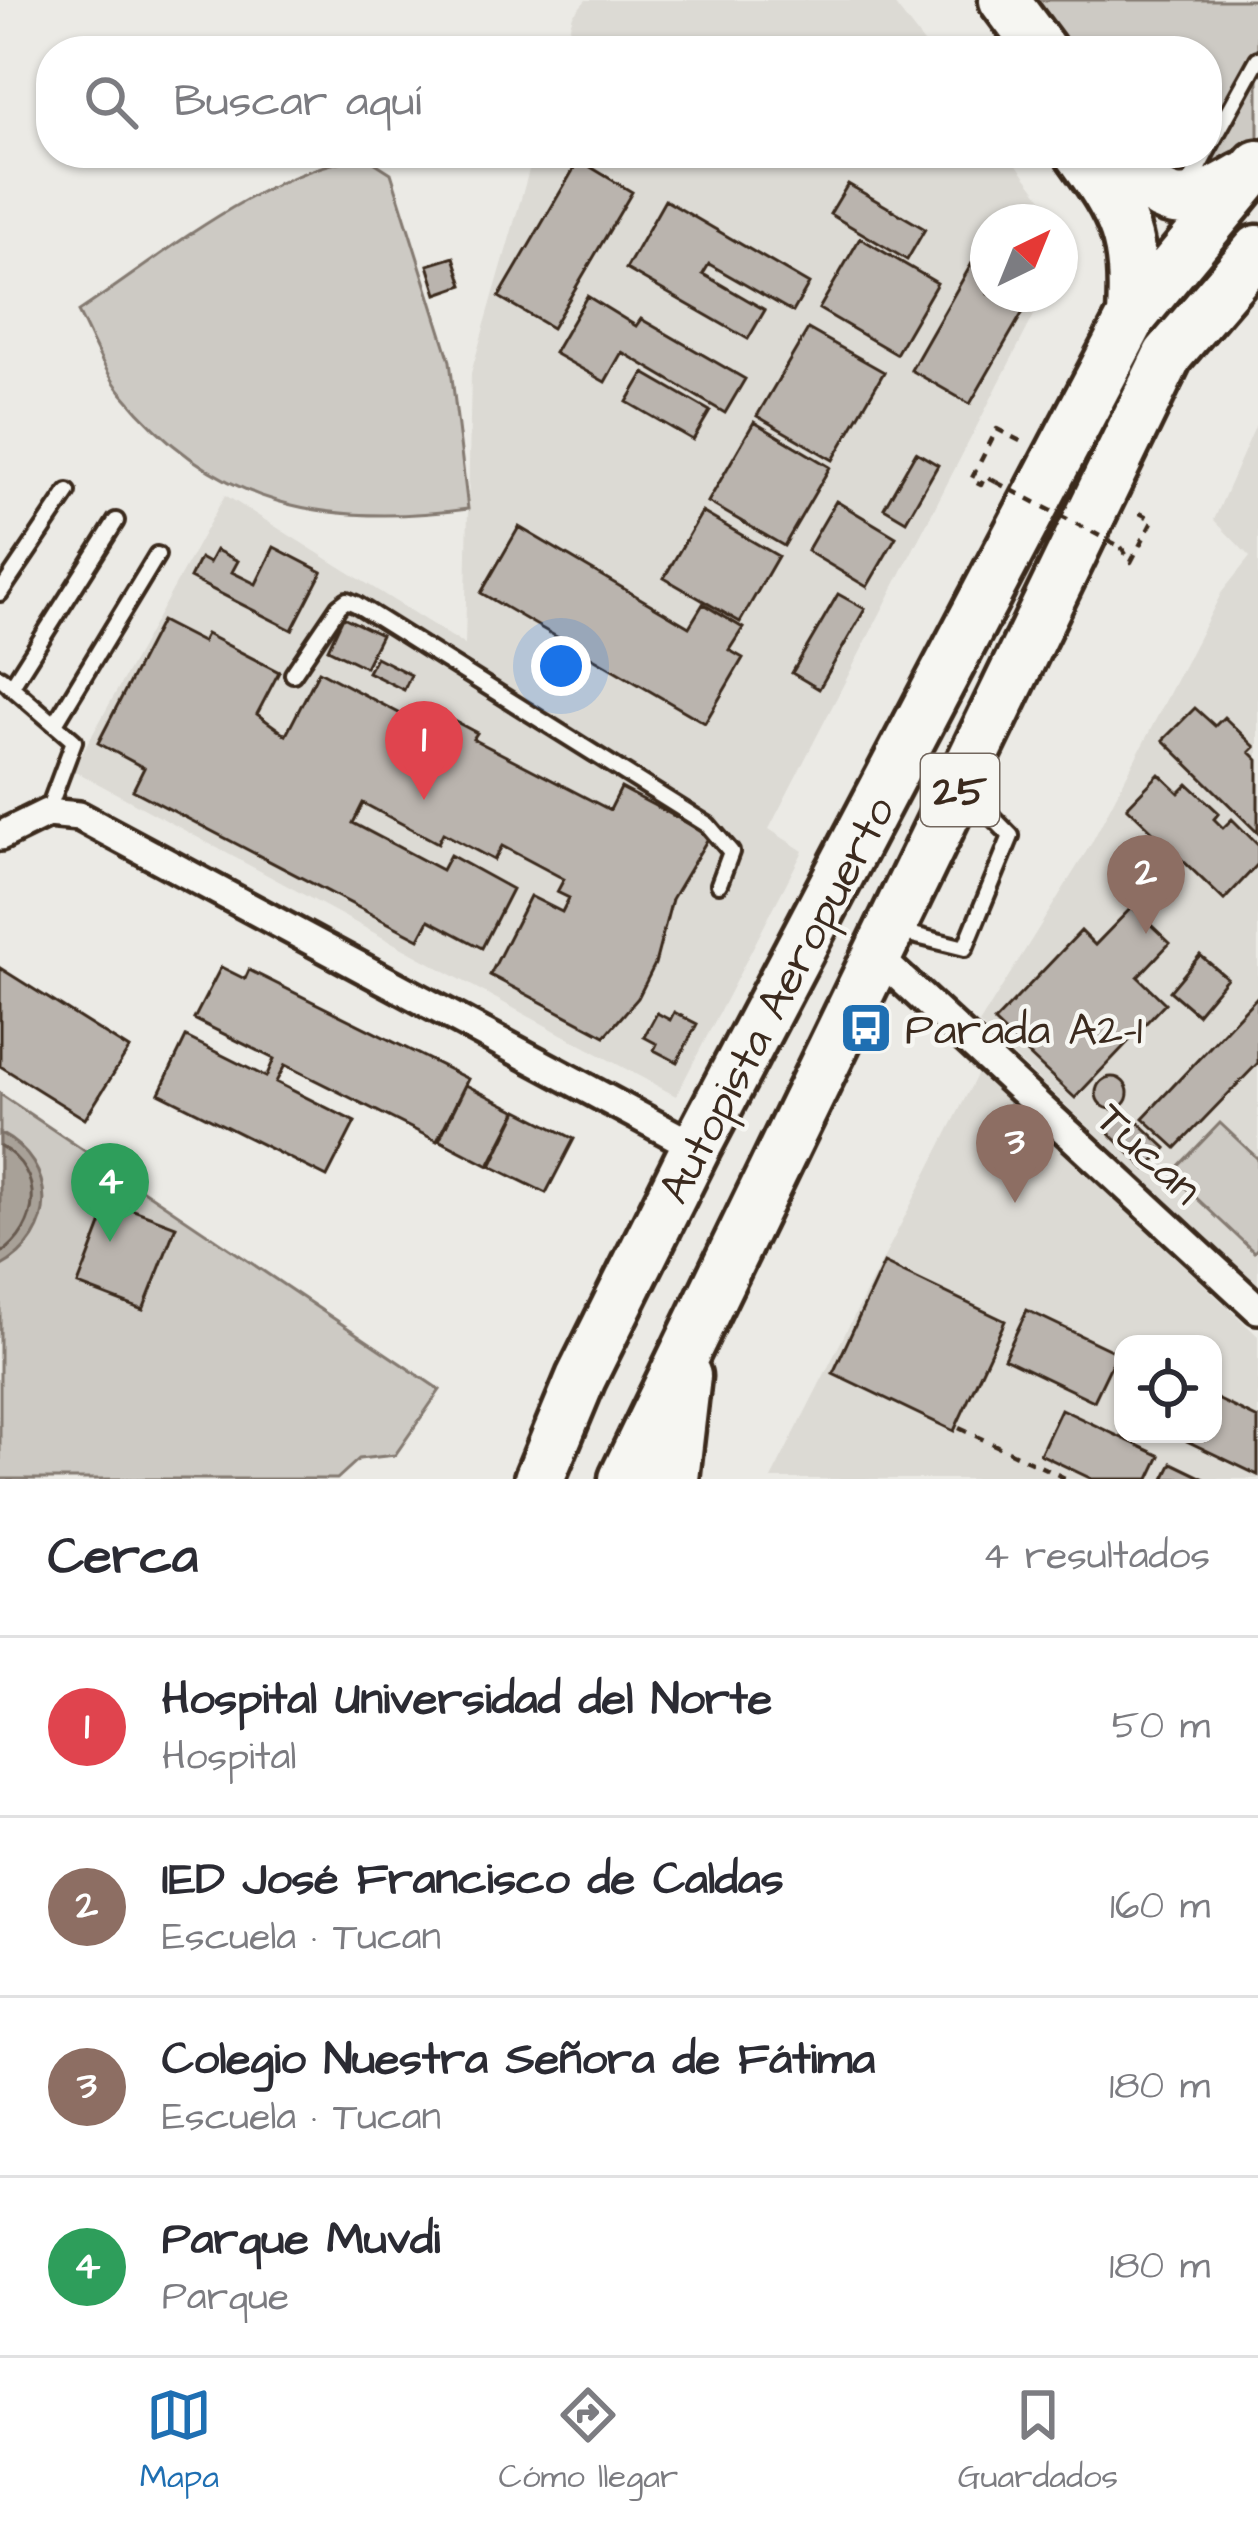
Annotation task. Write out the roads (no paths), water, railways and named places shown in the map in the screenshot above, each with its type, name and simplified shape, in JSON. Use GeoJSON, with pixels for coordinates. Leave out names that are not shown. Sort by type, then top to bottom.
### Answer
{"type":"FeatureCollection","features":[{"type":"Feature","properties":{"kind":"highway"},"geometry":{"type":"LineString","coordinates":[[968,0],[994,36]]}},
{"type":"Feature","properties":{"kind":"highway"},"geometry":{"type":"LineString","coordinates":[[1004,0],[1031,36]]}},
{"type":"Feature","properties":{"kind":"highway"},"geometry":{"type":"LineString","coordinates":[[1132,168],[1157,196],[1178,202],[1205,199],[1235,160]]}},
{"type":"Feature","properties":{"kind":"highway","name":"Autopista Aeropuerto"},"geometry":{"type":"LineString","coordinates":[[538,1479],[581,1378],[696,1147],[1132,317],[1235,160]]}},
{"type":"Feature","properties":{"kind":"highway"},"geometry":{"type":"LineString","coordinates":[[1091,168],[1108,191],[1135,254],[1132,317]]}},
{"type":"Feature","properties":{"kind":"highway","name":"Autopista Aeropuerto"},"geometry":{"type":"LineString","coordinates":[[624,1479],[1168,355],[1258,250]]}},
{"type":"Feature","properties":{"kind":"highway"},"geometry":{"type":"LineString","coordinates":[[674,1479],[688,1347]]}},
{"type":"Feature","properties":{"kind":"highway"},"geometry":{"type":"LineString","coordinates":[[509,1479],[581,1378]]}},
{"type":"Feature","properties":{"kind":"street"},"geometry":{"type":"LineString","coordinates":[[0,836],[47,813],[79,816],[696,1147]]}},
{"type":"Feature","properties":{"kind":"street","name":"Tucan"},"geometry":{"type":"LineString","coordinates":[[886,944],[1258,1310]]}},
{"type":"Feature","properties":{"kind":"lane"},"geometry":{"type":"LineString","coordinates":[[1235,160],[1258,59]]}},
{"type":"Feature","properties":{"kind":"lane"},"geometry":{"type":"LineString","coordinates":[[0,592],[68,492]]}},
{"type":"Feature","properties":{"kind":"lane"},"geometry":{"type":"LineString","coordinates":[[47,813],[74,740],[5,682],[116,521]]}},
{"type":"Feature","properties":{"kind":"lane"},"geometry":{"type":"LineString","coordinates":[[56,722],[157,555]]}},
{"type":"Feature","properties":{"kind":"lane"},"geometry":{"type":"LineString","coordinates":[[292,674],[339,606],[347,600],[356,604],[708,825],[731,852],[719,884]]}},
{"type":"Feature","properties":{"kind":"lane"},"geometry":{"type":"LineString","coordinates":[[886,944],[965,948],[1011,836],[962,786]]}},
{"type":"Feature","properties":{"kind":"water"},"geometry":{"type":"Polygon","coordinates":[[[0,1133],[33,1163],[44,1200],[33,1237],[0,1267],[0,1133]]]}},
{"type":"Feature","properties":{"kind":"place","name":"Hospital Universidad del Norte"},"geometry":{"type":"Point","coordinates":[424,800]}},
{"type":"Feature","properties":{"kind":"place","name":"IED José Francisco de Caldas"},"geometry":{"type":"Point","coordinates":[1146,934]}},
{"type":"Feature","properties":{"kind":"place","name":"Parada A2-1"},"geometry":{"type":"Point","coordinates":[866,1028]}},
{"type":"Feature","properties":{"kind":"place","name":"Colegio Nuestra Señora de Fátima"},"geometry":{"type":"Point","coordinates":[1015,1203]}},
{"type":"Feature","properties":{"kind":"place","name":"Parque Muvdi"},"geometry":{"type":"Point","coordinates":[110,1242]}}]}
